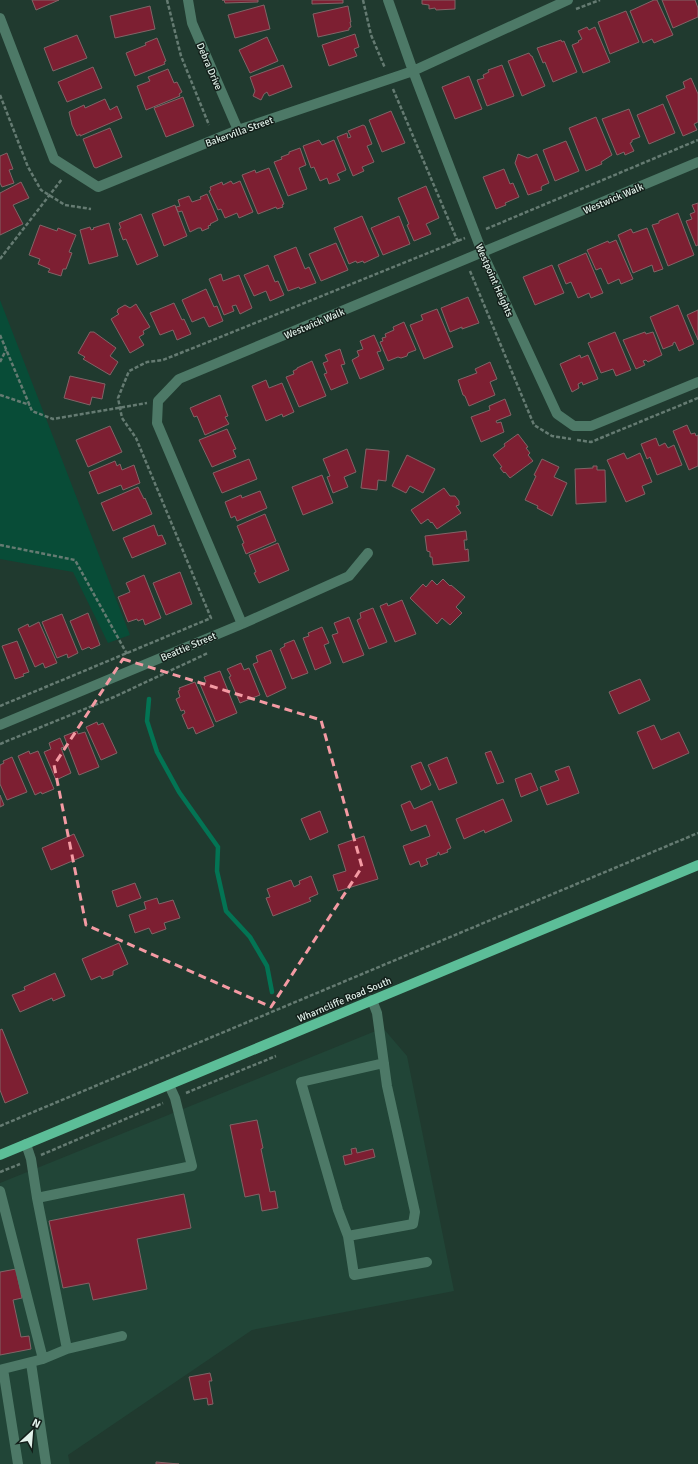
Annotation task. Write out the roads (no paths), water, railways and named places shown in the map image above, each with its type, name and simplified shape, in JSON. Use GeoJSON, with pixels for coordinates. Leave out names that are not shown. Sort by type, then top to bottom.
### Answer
{"type":"FeatureCollection","features":[{"type":"Feature","properties":{"kind":"main road","name":"Wharncliffe Road South"},"geometry":{"type":"LineString","coordinates":[[0,1155],[698,865]]}},
{"type":"Feature","properties":{"kind":"street","name":"Debra Drive"},"geometry":{"type":"LineString","coordinates":[[188,0],[192,23],[238,130]]}},
{"type":"Feature","properties":{"kind":"street","name":"Westpoint Heights"},"geometry":{"type":"LineString","coordinates":[[388,0],[413,71],[482,252],[557,414],[574,426],[591,426],[698,382]]}},
{"type":"Feature","properties":{"kind":"street","name":"Bakervilla Street"},"geometry":{"type":"LineString","coordinates":[[0,18],[54,159],[98,187],[238,130],[413,71],[568,0]]}},
{"type":"Feature","properties":{"kind":"street","name":"Westwick Walk"},"geometry":{"type":"LineString","coordinates":[[242,624],[157,423],[158,401],[179,379],[698,162]]}},
{"type":"Feature","properties":{"kind":"street","name":"Beattie Street"},"geometry":{"type":"LineString","coordinates":[[0,725],[242,624],[349,576],[368,553]]}},
{"type":"Feature","properties":{"kind":"street"},"geometry":{"type":"LineString","coordinates":[[348,1236],[413,1224],[415,1212],[387,1086],[377,1013],[372,1000]]}},
{"type":"Feature","properties":{"kind":"street"},"geometry":{"type":"LineString","coordinates":[[384,1063],[301,1082],[338,1210],[348,1236],[354,1274],[427,1262]]}},
{"type":"Feature","properties":{"kind":"street"},"geometry":{"type":"LineString","coordinates":[[37,1198],[192,1166],[175,1098],[169,1085]]}},
{"type":"Feature","properties":{"kind":"street"},"geometry":{"type":"LineString","coordinates":[[26,1144],[31,1159],[37,1198],[67,1349]]}},
{"type":"Feature","properties":{"kind":"street"},"geometry":{"type":"LineString","coordinates":[[1,1198],[43,1359]]}},
{"type":"Feature","properties":{"kind":"street"},"geometry":{"type":"LineString","coordinates":[[18,1464],[3,1369],[31,1363],[67,1349],[122,1336]]}},
{"type":"Feature","properties":{"kind":"street"},"geometry":{"type":"LineString","coordinates":[[31,1363],[46,1464]]}},
{"type":"Feature","properties":{"kind":"waterway"},"geometry":{"type":"LineString","coordinates":[[149,699],[147,721],[157,752],[179,792],[218,847],[217,871],[226,911],[250,937],[267,966],[272,992]]}}]}
